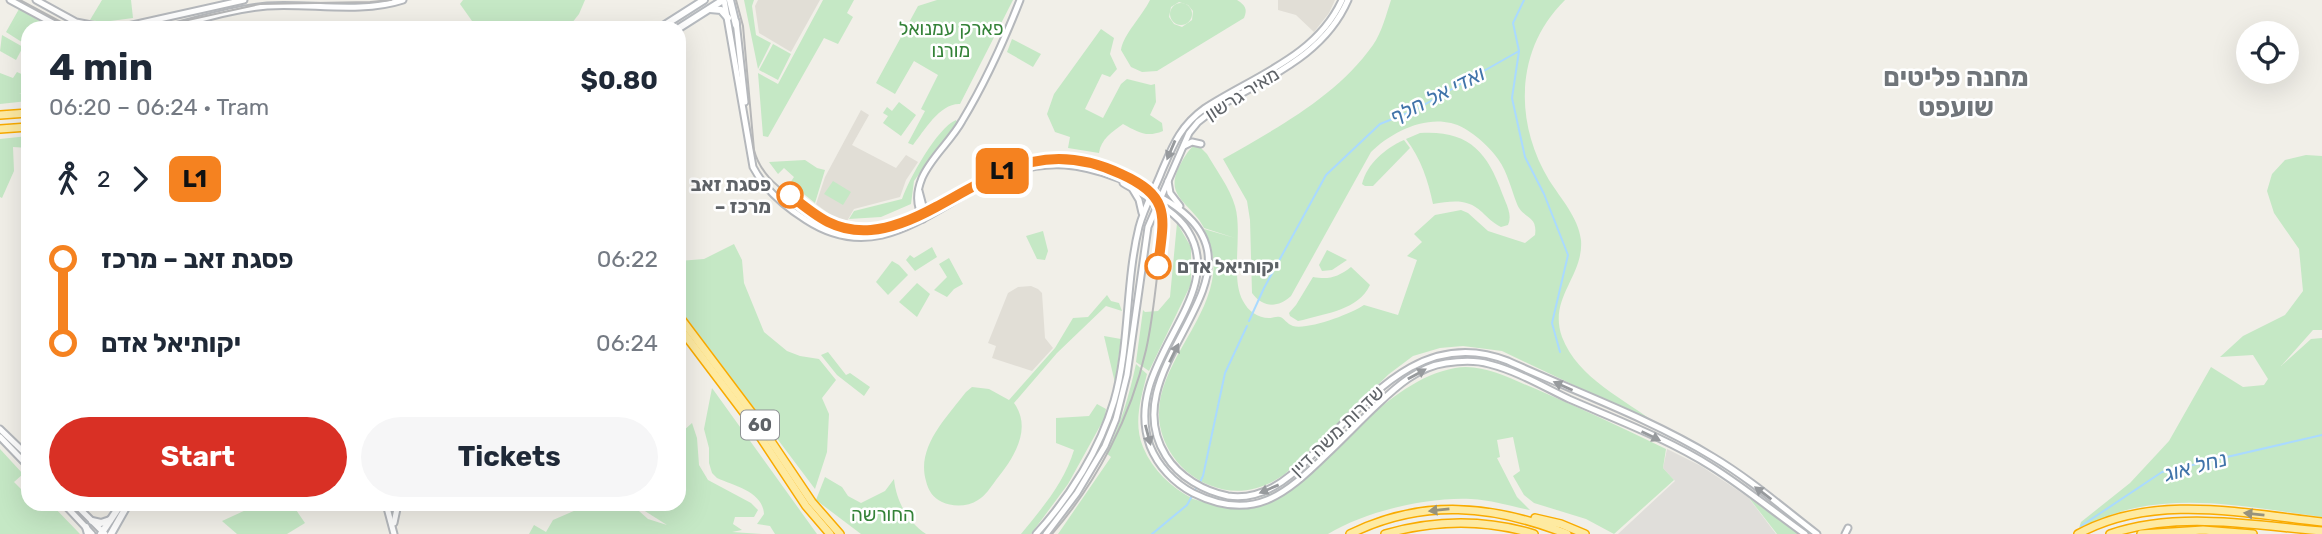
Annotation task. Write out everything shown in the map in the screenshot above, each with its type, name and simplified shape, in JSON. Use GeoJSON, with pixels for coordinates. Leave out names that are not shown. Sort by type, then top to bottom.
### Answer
{"type":"FeatureCollection","features":[{"type":"Feature","properties":{"kind":"highway"},"geometry":{"type":"LineString","coordinates":[[0,115],[21,114]]}},
{"type":"Feature","properties":{"kind":"highway"},"geometry":{"type":"LineString","coordinates":[[0,129],[21,128]]}},
{"type":"Feature","properties":{"kind":"highway","name":"60"},"geometry":{"type":"LineString","coordinates":[[686,325],[752,413],[811,502],[840,534]]}},
{"type":"Feature","properties":{"kind":"highway","name":"60"},"geometry":{"type":"LineString","coordinates":[[686,336],[747,417],[806,506],[829,533]]}},
{"type":"Feature","properties":{"kind":"highway"},"geometry":{"type":"LineString","coordinates":[[1352,533],[1390,518],[1437,509],[1470,509],[1544,520],[1585,534]]}},
{"type":"Feature","properties":{"kind":"highway"},"geometry":{"type":"LineString","coordinates":[[2078,534],[2122,517],[2185,509],[2210,509],[2322,522]]}},
{"type":"Feature","properties":{"kind":"highway"},"geometry":{"type":"LineString","coordinates":[[1507,515],[1567,534]]}},
{"type":"Feature","properties":{"kind":"highway"},"geometry":{"type":"LineString","coordinates":[[2110,534],[2125,529],[2175,522],[2208,521],[2322,531]]}},
{"type":"Feature","properties":{"kind":"highway"},"geometry":{"type":"LineString","coordinates":[[1385,534],[1416,526],[1452,523],[1493,525],[1529,533]]}},
{"type":"Feature","properties":{"kind":"highway"},"geometry":{"type":"LineString","coordinates":[[2141,534],[2191,530],[2253,534]]}},
{"type":"Feature","properties":{"kind":"main road"},"geometry":{"type":"LineString","coordinates":[[686,23],[723,0]]}},
{"type":"Feature","properties":{"kind":"main road"},"geometry":{"type":"LineString","coordinates":[[731,0],[736,25]]}},
{"type":"Feature","properties":{"kind":"main road"},"geometry":{"type":"LineString","coordinates":[[671,21],[703,1]]}},
{"type":"Feature","properties":{"kind":"main road"},"geometry":{"type":"LineString","coordinates":[[708,9],[721,10],[728,18]]}},
{"type":"Feature","properties":{"kind":"main road"},"geometry":{"type":"LineString","coordinates":[[103,533],[117,511]]}},
{"type":"Feature","properties":{"kind":"main road"},"geometry":{"type":"LineString","coordinates":[[113,534],[124,511]]}},
{"type":"Feature","properties":{"kind":"main road"},"geometry":{"type":"LineString","coordinates":[[92,521],[101,523],[112,519]]}},
{"type":"Feature","properties":{"kind":"street"},"geometry":{"type":"LineString","coordinates":[[10,0],[49,21]]}},
{"type":"Feature","properties":{"kind":"street"},"geometry":{"type":"LineString","coordinates":[[36,0],[74,21]]}},
{"type":"Feature","properties":{"kind":"street"},"geometry":{"type":"LineString","coordinates":[[150,21],[244,0]]}},
{"type":"Feature","properties":{"kind":"street"},"geometry":{"type":"LineString","coordinates":[[195,21],[250,8],[379,5],[403,0]]}},
{"type":"Feature","properties":{"kind":"street"},"geometry":{"type":"LineString","coordinates":[[723,0],[746,122]]}},
{"type":"Feature","properties":{"kind":"street"},"geometry":{"type":"LineString","coordinates":[[924,219],[917,205],[925,172],[956,131],[974,101],[1020,0]]}},
{"type":"Feature","properties":{"kind":"street","name":"מאיר גרשון"},"geometry":{"type":"LineString","coordinates":[[1036,534],[1055,512],[1087,462],[1102,435],[1113,405],[1120,374],[1136,242],[1142,216],[1177,137],[1191,118],[1218,99],[1309,45],[1324,29],[1342,0]]}},
{"type":"Feature","properties":{"kind":"street","name":"מאיר גרשון"},"geometry":{"type":"LineString","coordinates":[[1046,534],[1068,507],[1099,456],[1121,405],[1146,233],[1182,148],[1194,127],[1205,116],[1294,63],[1318,44],[1333,27],[1348,0]]}},
{"type":"Feature","properties":{"kind":"street"},"geometry":{"type":"LineString","coordinates":[[736,25],[753,167],[760,180],[791,210],[820,228]]}},
{"type":"Feature","properties":{"kind":"street"},"geometry":{"type":"LineString","coordinates":[[1182,148],[1192,142],[1201,145]]}},
{"type":"Feature","properties":{"kind":"street"},"geometry":{"type":"LineString","coordinates":[[749,150],[770,187],[820,228]]}},
{"type":"Feature","properties":{"kind":"street"},"geometry":{"type":"LineString","coordinates":[[1013,160],[1032,167]]}},
{"type":"Feature","properties":{"kind":"street","name":"שדרות משה דיין"},"geometry":{"type":"LineString","coordinates":[[820,228],[845,238],[867,238],[884,234],[924,219],[1006,174],[1032,167],[1072,164],[1094,169],[1152,193]]}},
{"type":"Feature","properties":{"kind":"street","name":"שדרות משה דיין"},"geometry":{"type":"LineString","coordinates":[[1111,176],[1131,188],[1161,196],[1187,214],[1205,243],[1207,275],[1200,298],[1157,387],[1153,413],[1156,432],[1166,456],[1182,474],[1196,484],[1233,496],[1255,494],[1274,487],[1295,472],[1397,374],[1437,355],[1474,352],[1508,361],[1706,452],[1817,534]]}},
{"type":"Feature","properties":{"kind":"street"},"geometry":{"type":"LineString","coordinates":[[1168,179],[1171,195],[1187,214]]}},
{"type":"Feature","properties":{"kind":"street"},"geometry":{"type":"LineString","coordinates":[[919,188],[924,219]]}},
{"type":"Feature","properties":{"kind":"street"},"geometry":{"type":"LineString","coordinates":[[1131,188],[1139,200],[1142,216]]}},
{"type":"Feature","properties":{"kind":"street"},"geometry":{"type":"LineString","coordinates":[[1152,193],[1157,204]]}},
{"type":"Feature","properties":{"kind":"street"},"geometry":{"type":"LineString","coordinates":[[1161,196],[1171,213]]}},
{"type":"Feature","properties":{"kind":"street","name":"שדרות משה דיין"},"geometry":{"type":"LineString","coordinates":[[1157,204],[1184,224],[1193,239],[1198,258],[1198,274],[1192,294],[1149,384],[1144,404],[1144,420],[1158,461],[1169,476],[1191,492],[1232,506],[1258,503],[1278,496],[1301,479],[1403,382],[1439,364],[1474,362],[1504,370],[1639,430],[1701,461],[1805,534]]}},
{"type":"Feature","properties":{"kind":"street"},"geometry":{"type":"LineString","coordinates":[[923,207],[938,211]]}},
{"type":"Feature","properties":{"kind":"street"},"geometry":{"type":"LineString","coordinates":[[0,429],[21,449]]}},
{"type":"Feature","properties":{"kind":"street"},"geometry":{"type":"LineString","coordinates":[[0,438],[21,459]]}},
{"type":"Feature","properties":{"kind":"street"},"geometry":{"type":"LineString","coordinates":[[70,511],[89,531]]}},
{"type":"Feature","properties":{"kind":"street"},"geometry":{"type":"LineString","coordinates":[[82,511],[103,533]]}},
{"type":"Feature","properties":{"kind":"street"},"geometry":{"type":"LineString","coordinates":[[388,511],[394,532]]}},
{"type":"Feature","properties":{"kind":"street"},"geometry":{"type":"LineString","coordinates":[[394,532],[397,511]]}},
{"type":"Feature","properties":{"kind":"shaded area"},"geometry":{"type":"Polygon","coordinates":[[[758,0],[820,0],[791,52],[759,33],[755,6],[758,0]]]}},
{"type":"Feature","properties":{"kind":"shaded area"},"geometry":{"type":"Polygon","coordinates":[[[1278,0],[1335,0],[1329,13],[1314,32],[1296,15],[1278,10],[1278,0]]]}},
{"type":"Feature","properties":{"kind":"shaded area"},"geometry":{"type":"Polygon","coordinates":[[[861,110],[869,115],[852,145],[896,168],[906,155],[918,162],[906,180],[900,197],[854,209],[847,221],[835,218],[816,204],[825,177],[861,110]]]}},
{"type":"Feature","properties":{"kind":"shaded area"},"geometry":{"type":"Polygon","coordinates":[[[1031,286],[1042,293],[1045,338],[1053,348],[1032,371],[992,358],[996,346],[988,343],[1008,293],[1018,287],[1031,286]]]}},
{"type":"Feature","properties":{"kind":"shaded area"},"geometry":{"type":"Polygon","coordinates":[[[1667,449],[1701,466],[1748,497],[1776,534],[1618,534],[1675,481],[1663,468],[1667,449]]]}},
{"type":"Feature","properties":{"kind":"green space"},"geometry":{"type":"Polygon","coordinates":[[[102,0],[131,0],[133,18],[90,20],[102,0]]]}},
{"type":"Feature","properties":{"kind":"green space"},"geometry":{"type":"Polygon","coordinates":[[[463,0],[585,0],[574,21],[472,21],[460,4],[463,0]]]}},
{"type":"Feature","properties":{"kind":"green space"},"geometry":{"type":"Polygon","coordinates":[[[744,0],[754,0],[752,6],[756,35],[771,43],[758,69],[744,0]]]}},
{"type":"Feature","properties":{"kind":"green space"},"geometry":{"type":"Polygon","coordinates":[[[823,0],[854,0],[847,13],[853,17],[838,44],[824,38],[768,137],[763,136],[758,73],[778,84],[823,0]]]}},
{"type":"Feature","properties":{"kind":"green space","name":"פארק עמנואל מורנו"},"geometry":{"type":"Polygon","coordinates":[[[937,0],[1013,0],[960,104],[939,113],[913,145],[908,143],[925,111],[921,109],[938,75],[914,61],[895,94],[876,83],[918,6],[937,0]]]}},
{"type":"Feature","properties":{"kind":"green space"},"geometry":{"type":"Polygon","coordinates":[[[1150,0],[1237,0],[1246,12],[1244,18],[1157,71],[1142,72],[1131,67],[1121,50],[1125,38],[1150,0]],[[1179,2],[1171,7],[1169,17],[1174,24],[1182,27],[1192,20],[1193,11],[1188,5],[1179,2]]]}},
{"type":"Feature","properties":{"kind":"green space"},"geometry":{"type":"Polygon","coordinates":[[[1391,0],[1565,0],[1536,41],[1525,87],[1525,110],[1538,158],[1573,216],[1581,240],[1577,265],[1559,310],[1562,337],[1569,352],[1591,376],[1658,425],[1502,351],[1463,346],[1440,348],[1413,356],[1389,374],[1276,480],[1258,488],[1239,491],[1209,485],[1191,475],[1169,450],[1160,427],[1159,405],[1164,384],[1206,302],[1212,281],[1212,254],[1204,229],[1235,238],[1204,228],[1177,194],[1175,179],[1178,169],[1194,145],[1207,154],[1233,199],[1238,229],[1237,280],[1243,301],[1257,315],[1265,318],[1280,317],[1293,326],[1309,326],[1350,313],[1364,305],[1398,315],[1417,260],[1407,256],[1422,242],[1414,234],[1435,215],[1461,210],[1488,231],[1525,243],[1535,235],[1534,224],[1517,204],[1501,164],[1483,143],[1471,132],[1451,123],[1440,121],[1418,124],[1388,138],[1371,152],[1291,296],[1281,303],[1271,305],[1252,293],[1247,201],[1223,159],[1304,110],[1342,80],[1373,45],[1391,0]]]}},
{"type":"Feature","properties":{"kind":"green space"},"geometry":{"type":"Polygon","coordinates":[[[1181,3],[1189,6],[1192,14],[1189,22],[1181,25],[1173,22],[1170,14],[1173,6],[1181,3]]]}},
{"type":"Feature","properties":{"kind":"green space"},"geometry":{"type":"Polygon","coordinates":[[[19,9],[40,21],[21,21],[21,42],[6,32],[19,9]]]}},
{"type":"Feature","properties":{"kind":"green space"},"geometry":{"type":"Polygon","coordinates":[[[1101,29],[1114,38],[1110,54],[1117,69],[1110,77],[1102,74],[1085,109],[1103,118],[1121,84],[1127,79],[1155,84],[1156,102],[1150,115],[1162,123],[1163,131],[1147,134],[1123,124],[1105,140],[1099,153],[1068,148],[1070,137],[1055,132],[1047,114],[1054,94],[1101,29]]]}},
{"type":"Feature","properties":{"kind":"green space"},"geometry":{"type":"Polygon","coordinates":[[[2,35],[21,46],[16,60],[0,51],[2,35]]]}},
{"type":"Feature","properties":{"kind":"green space"},"geometry":{"type":"Polygon","coordinates":[[[1012,39],[1041,54],[1033,67],[1007,52],[1012,39]]]}},
{"type":"Feature","properties":{"kind":"green space"},"geometry":{"type":"Polygon","coordinates":[[[773,44],[791,54],[778,80],[759,70],[773,44]]]}},
{"type":"Feature","properties":{"kind":"green space"},"geometry":{"type":"Polygon","coordinates":[[[17,72],[21,74],[21,102],[0,104],[0,73],[13,78],[17,72]]]}},
{"type":"Feature","properties":{"kind":"green space"},"geometry":{"type":"Polygon","coordinates":[[[899,102],[916,115],[901,136],[883,123],[888,116],[883,113],[887,107],[892,111],[899,102]]]}},
{"type":"Feature","properties":{"kind":"green space"},"geometry":{"type":"Polygon","coordinates":[[[956,120],[914,181],[911,204],[881,217],[849,219],[854,211],[902,199],[932,143],[956,120]]]}},
{"type":"Feature","properties":{"kind":"green space"},"geometry":{"type":"Polygon","coordinates":[[[1420,133],[1451,135],[1473,146],[1482,155],[1490,165],[1507,205],[1510,217],[1508,225],[1501,227],[1471,204],[1433,204],[1423,170],[1406,139],[1420,133]]]}},
{"type":"Feature","properties":{"kind":"green space"},"geometry":{"type":"Polygon","coordinates":[[[21,137],[21,148],[13,147],[14,171],[2,198],[0,197],[0,139],[21,137]]]}},
{"type":"Feature","properties":{"kind":"green space"},"geometry":{"type":"Polygon","coordinates":[[[1404,140],[1410,148],[1373,186],[1362,184],[1368,169],[1378,157],[1404,140]]]}},
{"type":"Feature","properties":{"kind":"green space"},"geometry":{"type":"Polygon","coordinates":[[[2306,155],[2322,156],[2322,330],[2313,330],[2281,366],[2311,339],[2322,338],[2322,517],[2205,503],[2158,504],[2113,514],[2079,528],[2081,522],[2130,483],[2169,441],[2211,367],[2243,387],[2264,385],[2268,379],[2253,355],[2220,357],[2243,336],[2285,315],[2303,291],[2299,249],[2274,213],[2267,191],[2272,174],[2285,160],[2306,155]]]}},
{"type":"Feature","properties":{"kind":"green space"},"geometry":{"type":"Polygon","coordinates":[[[805,160],[825,170],[815,203],[790,183],[794,177],[784,168],[778,174],[769,162],[805,160]]]}},
{"type":"Feature","properties":{"kind":"green space"},"geometry":{"type":"Polygon","coordinates":[[[833,181],[851,192],[843,205],[824,194],[833,181]]]}},
{"type":"Feature","properties":{"kind":"green space"},"geometry":{"type":"Polygon","coordinates":[[[1177,223],[1191,247],[1191,284],[1149,371],[1136,362],[1143,310],[1158,311],[1170,297],[1177,223]]]}},
{"type":"Feature","properties":{"kind":"green space"},"geometry":{"type":"Polygon","coordinates":[[[1043,231],[1048,251],[1045,260],[1037,259],[1026,236],[1043,231]]]}},
{"type":"Feature","properties":{"kind":"green space"},"geometry":{"type":"Polygon","coordinates":[[[734,244],[742,260],[744,283],[764,332],[787,351],[819,359],[836,380],[822,398],[829,414],[827,452],[815,489],[686,317],[686,260],[704,259],[734,244]]]}},
{"type":"Feature","properties":{"kind":"green space"},"geometry":{"type":"Polygon","coordinates":[[[932,247],[937,257],[915,271],[906,260],[910,255],[914,258],[932,247]]]}},
{"type":"Feature","properties":{"kind":"green space"},"geometry":{"type":"Polygon","coordinates":[[[1327,250],[1347,260],[1332,270],[1322,271],[1319,265],[1327,250]]]}},
{"type":"Feature","properties":{"kind":"green space"},"geometry":{"type":"Polygon","coordinates":[[[949,258],[963,284],[947,297],[934,290],[947,277],[939,264],[949,258]]]}},
{"type":"Feature","properties":{"kind":"green space"},"geometry":{"type":"Polygon","coordinates":[[[892,261],[908,275],[888,295],[876,282],[892,261]]]}},
{"type":"Feature","properties":{"kind":"green space"},"geometry":{"type":"Polygon","coordinates":[[[1351,267],[1370,285],[1358,300],[1341,309],[1303,320],[1298,321],[1290,316],[1289,313],[1313,277],[1333,277],[1351,267]]]}},
{"type":"Feature","properties":{"kind":"green space"},"geometry":{"type":"Polygon","coordinates":[[[917,283],[930,294],[917,317],[899,302],[917,283]]]}},
{"type":"Feature","properties":{"kind":"green space"},"geometry":{"type":"Polygon","coordinates":[[[1107,295],[1111,301],[1119,303],[1122,311],[1106,306],[1057,353],[1014,403],[1022,423],[1021,433],[1009,463],[988,491],[978,500],[965,505],[950,505],[936,498],[926,481],[925,456],[942,422],[966,392],[972,387],[989,389],[1009,400],[1055,348],[1073,318],[1088,317],[1107,295]]]}},
{"type":"Feature","properties":{"kind":"green space"},"geometry":{"type":"Polygon","coordinates":[[[1104,336],[1121,339],[1115,383],[1104,336]]]}},
{"type":"Feature","properties":{"kind":"green space"},"geometry":{"type":"Polygon","coordinates":[[[828,352],[846,375],[850,373],[870,387],[864,396],[837,375],[821,355],[828,352]]]}},
{"type":"Feature","properties":{"kind":"green space"},"geometry":{"type":"Polygon","coordinates":[[[1136,364],[1147,374],[1138,420],[1143,447],[1163,478],[1193,499],[1231,504],[1266,496],[1298,477],[1389,401],[1421,380],[1465,367],[1506,377],[1666,449],[1663,468],[1674,480],[1614,534],[1586,519],[1534,503],[1524,495],[1513,476],[1520,471],[1513,437],[1497,440],[1500,457],[1497,458],[1517,497],[1530,510],[1486,501],[1454,499],[1416,503],[1378,512],[1328,534],[1058,534],[1111,457],[1106,453],[1124,410],[1136,364]]]}},
{"type":"Feature","properties":{"kind":"green space"},"geometry":{"type":"Polygon","coordinates":[[[712,388],[817,534],[775,534],[770,526],[757,524],[764,514],[759,500],[712,473],[704,429],[712,388]]]}},
{"type":"Feature","properties":{"kind":"green space"},"geometry":{"type":"Polygon","coordinates":[[[1097,404],[1106,409],[1105,417],[1068,484],[1031,534],[1021,534],[1059,484],[1074,450],[1056,443],[1056,418],[1089,416],[1097,404]]]}},
{"type":"Feature","properties":{"kind":"green space"},"geometry":{"type":"Polygon","coordinates":[[[692,423],[697,438],[699,465],[708,480],[751,503],[758,510],[754,517],[735,517],[733,524],[742,530],[732,532],[762,534],[529,534],[534,525],[546,532],[553,520],[574,511],[639,511],[648,519],[667,525],[645,511],[686,511],[686,428],[692,423]]]}},
{"type":"Feature","properties":{"kind":"green space"},"geometry":{"type":"Polygon","coordinates":[[[0,449],[21,472],[21,476],[14,482],[21,489],[21,511],[58,511],[80,534],[0,534],[0,449]]]}},
{"type":"Feature","properties":{"kind":"green space","name":"החורשה"},"geometry":{"type":"Polygon","coordinates":[[[825,477],[861,503],[885,491],[894,479],[904,510],[926,534],[861,534],[816,500],[825,477]]]}},
{"type":"Feature","properties":{"kind":"green space"},"geometry":{"type":"Polygon","coordinates":[[[1749,498],[1799,534],[1777,534],[1749,498]]]}},
{"type":"Feature","properties":{"kind":"green space"},"geometry":{"type":"Polygon","coordinates":[[[244,511],[297,511],[305,523],[287,534],[237,534],[222,521],[244,511]]]}},
{"type":"Feature","properties":{"kind":"waterway"},"geometry":{"type":"LineString","coordinates":[[1524,0],[1513,23],[1519,51],[1512,98],[1525,157],[1544,194],[1568,255],[1552,323],[1560,352]]}},
{"type":"Feature","properties":{"kind":"waterway","name":"ואדי אל חלף"},"geometry":{"type":"LineString","coordinates":[[1249,321],[1264,288],[1326,175],[1380,124],[1415,110],[1519,51]]}},
{"type":"Feature","properties":{"kind":"waterway","name":"ואדי אל חלף"},"geometry":{"type":"LineString","coordinates":[[1200,482],[1225,373],[1247,326]]}},
{"type":"Feature","properties":{"kind":"waterway","name":"נחל אוג"},"geometry":{"type":"LineString","coordinates":[[2081,526],[2162,472],[2322,435]]}},
{"type":"Feature","properties":{"kind":"waterway","name":"ואדי אל חלף"},"geometry":{"type":"LineString","coordinates":[[1152,534],[1187,505],[1192,496]]}},
{"type":"Feature","properties":{"kind":"tram line"},"geometry":{"type":"LineString","coordinates":[[20,0],[59,21]]}},
{"type":"Feature","properties":{"kind":"tram line"},"geometry":{"type":"LineString","coordinates":[[184,21],[260,4],[391,0]]}},
{"type":"Feature","properties":{"kind":"tram line"},"geometry":{"type":"LineString","coordinates":[[736,0],[743,26],[754,150],[757,158],[775,183],[832,226],[868,231],[896,226],[923,215],[1006,171],[1035,161],[1064,158],[1088,162],[1118,173],[1148,190],[1157,202],[1163,228],[1152,320],[1140,375],[1122,424],[1098,471],[1052,534]]}},
{"type":"Feature","properties":{"kind":"tram line","name":"L1"},"geometry":{"type":"LineString","coordinates":[[790,195],[818,218],[833,226],[873,230],[916,217],[1014,166],[1045,159],[1080,160],[1118,172],[1154,195],[1163,221],[1158,266]]}},
{"type":"Feature","properties":{"kind":"place","name":"פסגת זאב – מרכז"},"geometry":{"type":"Point","coordinates":[790,195]}},
{"type":"Feature","properties":{"kind":"place","name":"יקותיאל אדם"},"geometry":{"type":"Point","coordinates":[1158,266]}},
{"type":"Feature","properties":{"kind":"district","name":"מחנה פליטים שועפט"},"geometry":{"type":"Point","coordinates":[1956,92]}}]}
